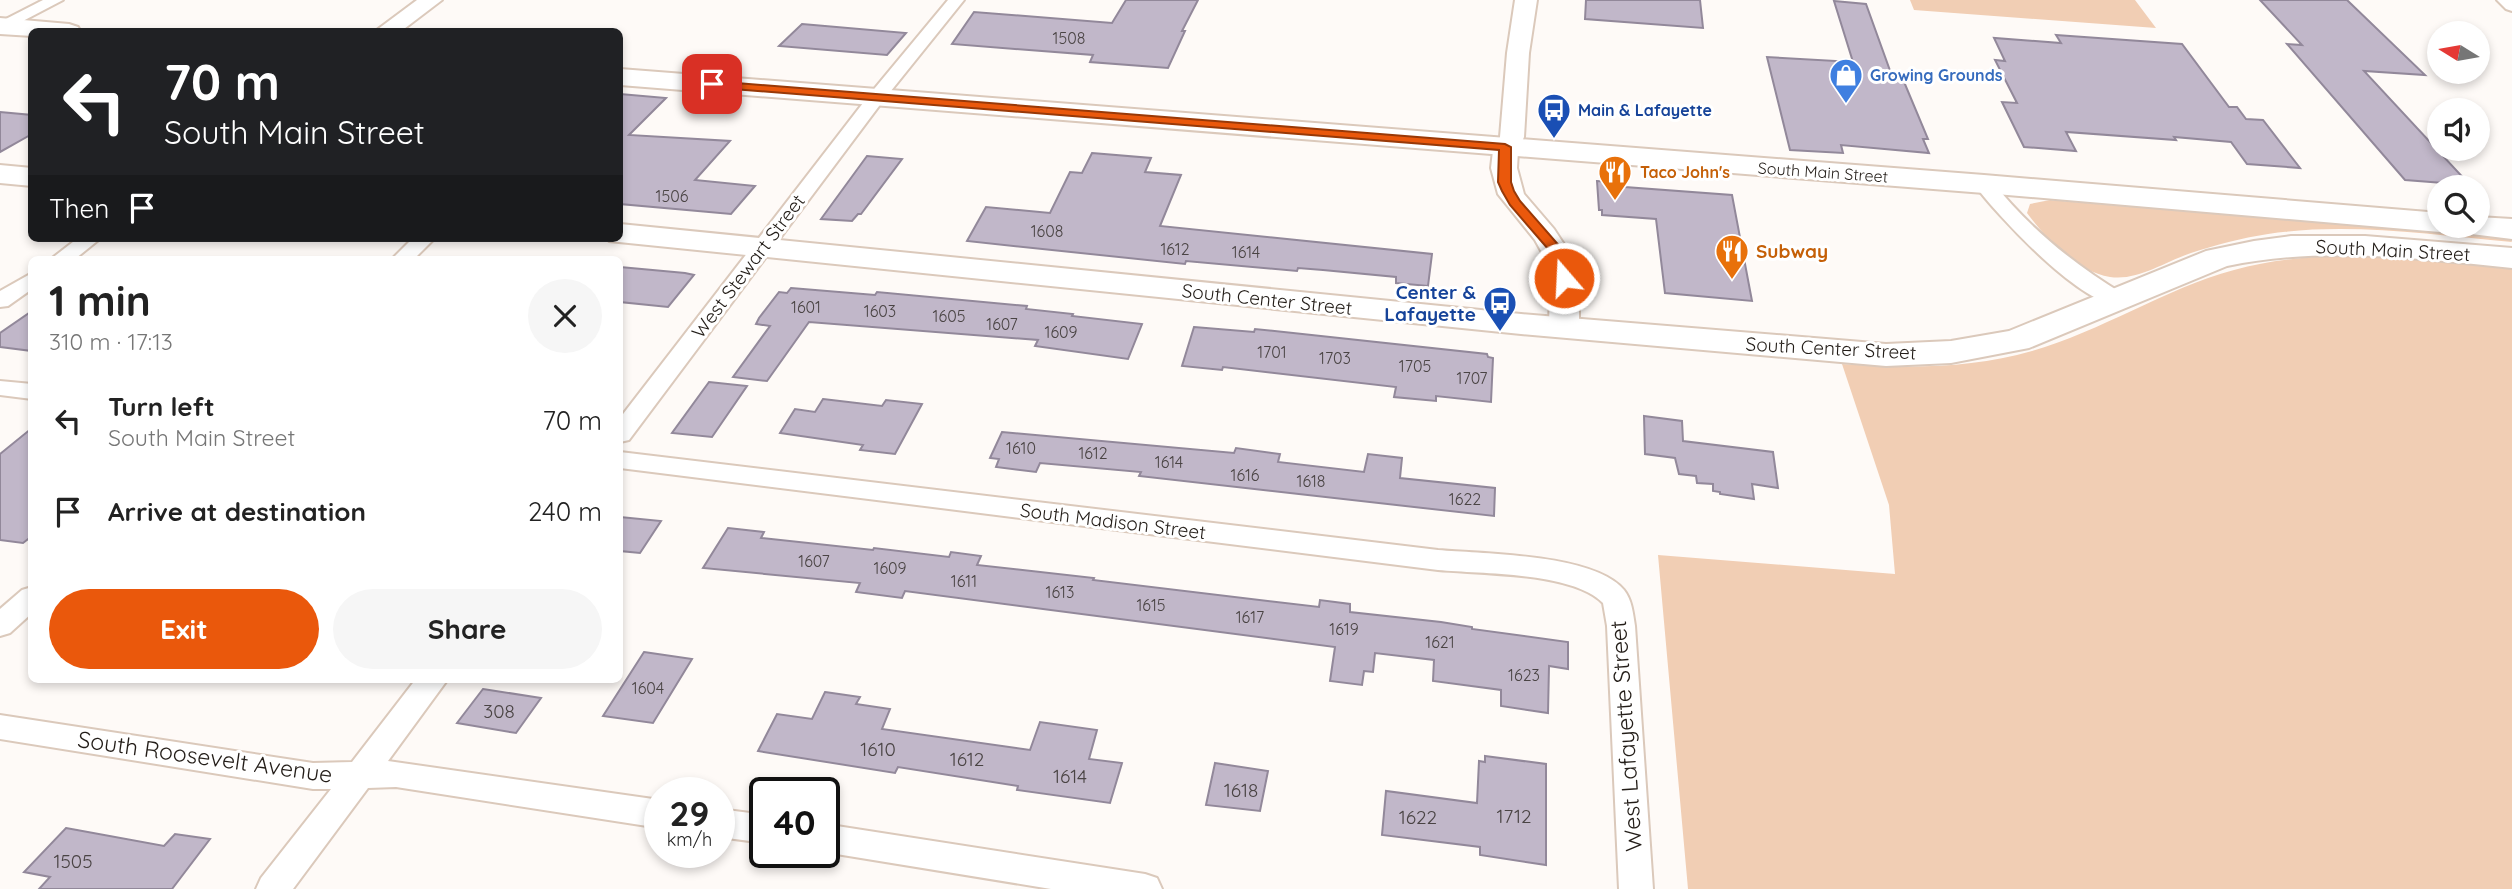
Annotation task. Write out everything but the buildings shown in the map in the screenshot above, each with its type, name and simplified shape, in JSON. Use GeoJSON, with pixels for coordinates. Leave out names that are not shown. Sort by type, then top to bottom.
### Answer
{"type":"FeatureCollection","features":[{"type":"Feature","properties":{"kind":"main road"},"geometry":{"type":"LineString","coordinates":[[1,27],[28,29]]}},
{"type":"Feature","properties":{"kind":"main road","name":"South Main Street"},"geometry":{"type":"LineString","coordinates":[[623,77],[1983,184],[2427,222]]}},
{"type":"Feature","properties":{"kind":"main road"},"geometry":{"type":"LineString","coordinates":[[0,174],[28,177]]}},
{"type":"Feature","properties":{"kind":"main road","name":"South Main Street"},"geometry":{"type":"LineString","coordinates":[[2490,227],[2512,229]]}},
{"type":"Feature","properties":{"kind":"main road","name":"South Center Street"},"geometry":{"type":"LineString","coordinates":[[623,234],[1564,328],[1885,355],[1964,350],[2017,340],[2067,322],[2115,299]]}},
{"type":"Feature","properties":{"kind":"main road","name":"South Main Street"},"geometry":{"type":"LineString","coordinates":[[2115,299],[2218,258],[2251,250],[2300,245],[2363,246],[2512,258]]}},
{"type":"Feature","properties":{"kind":"street"},"geometry":{"type":"LineString","coordinates":[[1,27],[55,0]]}},
{"type":"Feature","properties":{"kind":"street"},"geometry":{"type":"LineString","coordinates":[[391,28],[431,0]]}},
{"type":"Feature","properties":{"kind":"street","name":"West Stewart Street"},"geometry":{"type":"LineString","coordinates":[[623,430],[876,98],[956,0]]}},
{"type":"Feature","properties":{"kind":"street"},"geometry":{"type":"LineString","coordinates":[[1525,0],[1512,137],[1505,147],[1504,182],[1514,202],[1555,249],[1563,267],[1564,328]]}},
{"type":"Feature","properties":{"kind":"street"},"geometry":{"type":"LineString","coordinates":[[2505,0],[2512,6]]}},
{"type":"Feature","properties":{"kind":"street"},"geometry":{"type":"LineString","coordinates":[[1983,184],[2042,250],[2065,268],[2115,299]]}},
{"type":"Feature","properties":{"kind":"street"},"geometry":{"type":"LineString","coordinates":[[65,256],[85,242]]}},
{"type":"Feature","properties":{"kind":"street"},"geometry":{"type":"LineString","coordinates":[[405,256],[421,242]]}},
{"type":"Feature","properties":{"kind":"street"},"geometry":{"type":"LineString","coordinates":[[0,301],[28,282]]}},
{"type":"Feature","properties":{"kind":"street"},"geometry":{"type":"LineString","coordinates":[[0,388],[28,392]]}},
{"type":"Feature","properties":{"kind":"street","name":"South Madison Street"},"geometry":{"type":"LineString","coordinates":[[623,460],[1438,560],[1557,571],[1578,575],[1605,587]]}},
{"type":"Feature","properties":{"kind":"street","name":"West Lafayette Street"},"geometry":{"type":"LineString","coordinates":[[1605,587],[1616,599],[1621,626],[1636,889]]}},
{"type":"Feature","properties":{"kind":"street"},"geometry":{"type":"LineString","coordinates":[[0,625],[28,600]]}},
{"type":"Feature","properties":{"kind":"street"},"geometry":{"type":"LineString","coordinates":[[273,889],[430,683]]}},
{"type":"Feature","properties":{"kind":"street","name":"South Roosevelt Avenue"},"geometry":{"type":"LineString","coordinates":[[0,727],[313,776],[396,774],[644,812]]}},
{"type":"Feature","properties":{"kind":"street"},"geometry":{"type":"LineString","coordinates":[[840,841],[1145,889]]}},
{"type":"Feature","properties":{"kind":"shaded area"},"geometry":{"type":"Polygon","coordinates":[[[1910,0],[2135,0],[2156,28],[1914,10],[1910,0]]]}},
{"type":"Feature","properties":{"kind":"shaded area"},"geometry":{"type":"Polygon","coordinates":[[[2050,200],[2427,231],[2427,234],[2329,229],[2258,236],[2191,253],[2141,274],[2110,277],[2086,268],[2053,244],[2027,213],[2030,204],[2050,200]]]}},
{"type":"Feature","properties":{"kind":"shaded area"},"geometry":{"type":"Polygon","coordinates":[[[2468,238],[2510,238],[2512,242],[2468,238]]]}},
{"type":"Feature","properties":{"kind":"shaded area"},"geometry":{"type":"Polygon","coordinates":[[[2370,255],[2512,266],[2512,889],[1688,889],[1658,555],[1895,574],[1889,505],[1842,364],[1938,366],[2009,357],[2058,343],[2183,288],[2234,270],[2285,260],[2370,255]]]}},
{"type":"Feature","properties":{"kind":"place","name":"Growing Grounds"},"geometry":{"type":"Point","coordinates":[1846,105]}},
{"type":"Feature","properties":{"kind":"place","name":"Main & Lafayette"},"geometry":{"type":"Point","coordinates":[1554,140]}},
{"type":"Feature","properties":{"kind":"place","name":"Taco John's"},"geometry":{"type":"Point","coordinates":[1615,202]}},
{"type":"Feature","properties":{"kind":"place","name":"Subway"},"geometry":{"type":"Point","coordinates":[1732,281]}},
{"type":"Feature","properties":{"kind":"place","name":"Center & Lafayette"},"geometry":{"type":"Point","coordinates":[1500,333]}},
{"type":"Feature","properties":{"kind":"route"},"geometry":{"type":"LineString","coordinates":[[712,84],[1505,147],[1504,182],[1508,191],[1514,202],[1555,249],[1563,267],[1564,278]]}}]}
